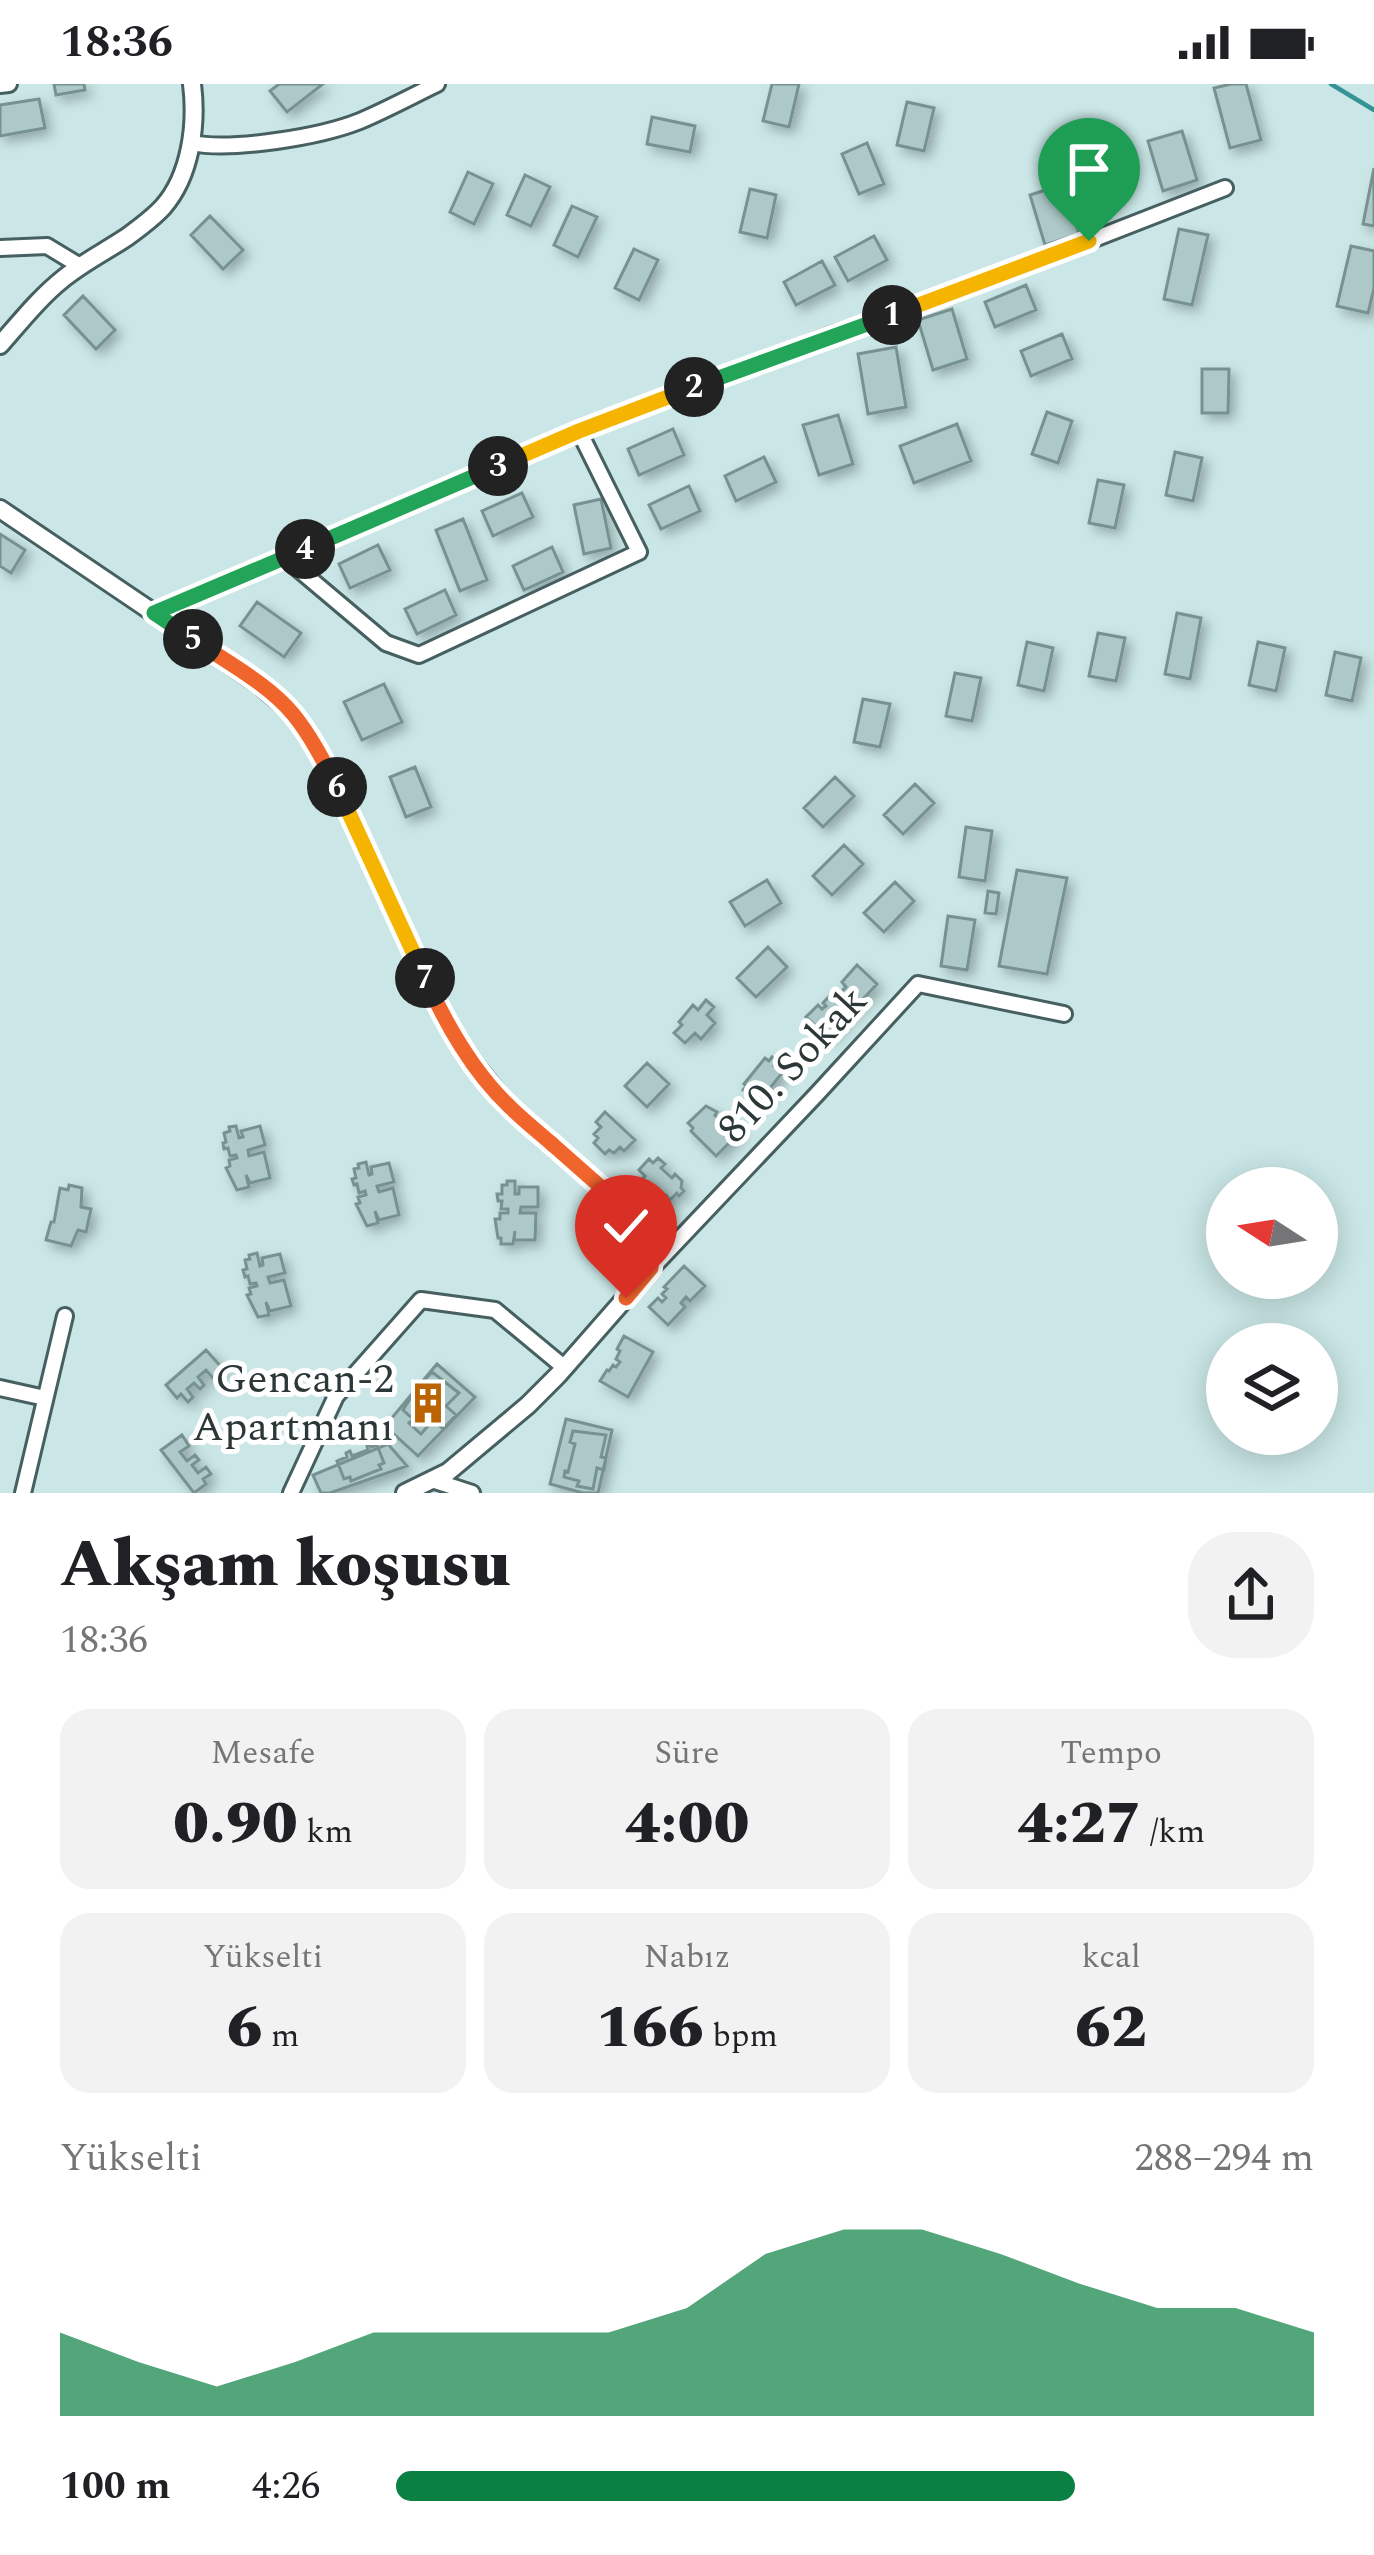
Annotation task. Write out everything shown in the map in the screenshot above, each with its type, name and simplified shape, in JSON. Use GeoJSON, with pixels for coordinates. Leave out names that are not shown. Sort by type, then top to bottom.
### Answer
{"type":"FeatureCollection","features":[{"type":"Feature","properties":{"kind":"street"},"geometry":{"type":"LineString","coordinates":[[0,86],[9,84]]}},
{"type":"Feature","properties":{"kind":"street"},"geometry":{"type":"LineString","coordinates":[[0,344],[39,300],[163,207],[180,178],[191,143],[192,84]]}},
{"type":"Feature","properties":{"kind":"street"},"geometry":{"type":"LineString","coordinates":[[191,143],[271,141],[356,123],[437,84]]}},
{"type":"Feature","properties":{"kind":"street"},"geometry":{"type":"LineString","coordinates":[[154,613],[579,431],[1225,188]]}},
{"type":"Feature","properties":{"kind":"street"},"geometry":{"type":"LineString","coordinates":[[0,248],[47,246],[80,266]]}},
{"type":"Feature","properties":{"kind":"street"},"geometry":{"type":"LineString","coordinates":[[284,557],[386,644],[419,655],[639,552],[579,431]]}},
{"type":"Feature","properties":{"kind":"street"},"geometry":{"type":"LineString","coordinates":[[0,509],[259,684],[290,710],[340,794],[454,1035],[506,1104],[654,1234],[651,1268]]}},
{"type":"Feature","properties":{"kind":"street","name":"810. Sokak"},"geometry":{"type":"LineString","coordinates":[[405,1493],[448,1472],[565,1368],[651,1268],[918,984],[1064,1014]]}},
{"type":"Feature","properties":{"kind":"street"},"geometry":{"type":"LineString","coordinates":[[292,1493],[336,1396],[422,1300],[495,1310],[565,1368]]}},
{"type":"Feature","properties":{"kind":"street"},"geometry":{"type":"LineString","coordinates":[[23,1493],[65,1316]]}},
{"type":"Feature","properties":{"kind":"street"},"geometry":{"type":"LineString","coordinates":[[0,1388],[45,1398]]}},
{"type":"Feature","properties":{"kind":"street"},"geometry":{"type":"LineString","coordinates":[[432,1480],[472,1493]]}},
{"type":"Feature","properties":{"kind":"building"},"geometry":{"type":"Polygon","coordinates":[[[54,84],[84,84],[85,90],[56,95],[54,84]]]}},
{"type":"Feature","properties":{"kind":"building"},"geometry":{"type":"Polygon","coordinates":[[[279,84],[323,84],[287,112],[270,91],[279,84]]]}},
{"type":"Feature","properties":{"kind":"building"},"geometry":{"type":"Polygon","coordinates":[[[772,84],[799,84],[789,127],[763,121],[772,84]]]}},
{"type":"Feature","properties":{"kind":"building"},"geometry":{"type":"Polygon","coordinates":[[[1246,84],[1261,140],[1230,148],[1214,88],[1246,84]]]}},
{"type":"Feature","properties":{"kind":"building"},"geometry":{"type":"Polygon","coordinates":[[[39,99],[45,128],[0,136],[0,105],[39,99]]]}},
{"type":"Feature","properties":{"kind":"building"},"geometry":{"type":"Polygon","coordinates":[[[907,102],[934,108],[924,151],[897,145],[907,102]]]}},
{"type":"Feature","properties":{"kind":"building"},"geometry":{"type":"Polygon","coordinates":[[[652,117],[695,126],[690,152],[647,144],[652,117]]]}},
{"type":"Feature","properties":{"kind":"building"},"geometry":{"type":"Polygon","coordinates":[[[1182,131],[1197,180],[1163,191],[1148,141],[1182,131]]]}},
{"type":"Feature","properties":{"kind":"building"},"geometry":{"type":"Polygon","coordinates":[[[867,143],[884,184],[859,194],[842,154],[867,143]]]}},
{"type":"Feature","properties":{"kind":"building"},"geometry":{"type":"Polygon","coordinates":[[[1374,168],[1374,226],[1363,224],[1374,168]]]}},
{"type":"Feature","properties":{"kind":"building"},"geometry":{"type":"Polygon","coordinates":[[[468,172],[493,184],[474,224],[450,212],[468,172]]]}},
{"type":"Feature","properties":{"kind":"building"},"geometry":{"type":"Polygon","coordinates":[[[525,175],[550,187],[531,226],[507,215],[525,175]]]}},
{"type":"Feature","properties":{"kind":"building"},"geometry":{"type":"Polygon","coordinates":[[[1064,184],[1079,234],[1045,245],[1030,195],[1064,184]]]}},
{"type":"Feature","properties":{"kind":"building"},"geometry":{"type":"Polygon","coordinates":[[[750,189],[776,195],[767,238],[740,232],[750,189]]]}},
{"type":"Feature","properties":{"kind":"building"},"geometry":{"type":"Polygon","coordinates":[[[572,206],[597,217],[578,257],[554,245],[572,206]]]}},
{"type":"Feature","properties":{"kind":"building"},"geometry":{"type":"Polygon","coordinates":[[[210,216],[243,250],[223,269],[191,235],[210,216]]]}},
{"type":"Feature","properties":{"kind":"building"},"geometry":{"type":"Polygon","coordinates":[[[1179,229],[1208,235],[1192,305],[1164,299],[1179,229]]]}},
{"type":"Feature","properties":{"kind":"building"},"geometry":{"type":"Polygon","coordinates":[[[874,236],[887,260],[848,281],[835,257],[874,236]]]}},
{"type":"Feature","properties":{"kind":"building"},"geometry":{"type":"Polygon","coordinates":[[[1351,246],[1374,251],[1368,313],[1337,306],[1351,246]]]}},
{"type":"Feature","properties":{"kind":"building"},"geometry":{"type":"Polygon","coordinates":[[[634,249],[658,260],[639,300],[615,288],[634,249]]]}},
{"type":"Feature","properties":{"kind":"building"},"geometry":{"type":"Polygon","coordinates":[[[822,261],[835,285],[796,305],[784,282],[822,261]]]}},
{"type":"Feature","properties":{"kind":"building"},"geometry":{"type":"Polygon","coordinates":[[[1026,285],[1036,310],[995,327],[985,302],[1026,285]]]}},
{"type":"Feature","properties":{"kind":"building"},"geometry":{"type":"Polygon","coordinates":[[[83,296],[115,330],[96,349],[64,315],[83,296]]]}},
{"type":"Feature","properties":{"kind":"building"},"geometry":{"type":"Polygon","coordinates":[[[952,309],[967,359],[933,370],[918,320],[952,309]]]}},
{"type":"Feature","properties":{"kind":"building"},"geometry":{"type":"Polygon","coordinates":[[[1062,334],[1072,359],[1031,376],[1021,351],[1062,334]]]}},
{"type":"Feature","properties":{"kind":"building"},"geometry":{"type":"Polygon","coordinates":[[[896,347],[906,407],[868,414],[858,354],[896,347]]]}},
{"type":"Feature","properties":{"kind":"building"},"geometry":{"type":"Polygon","coordinates":[[[1202,369],[1229,369],[1228,413],[1202,413],[1202,369]]]}},
{"type":"Feature","properties":{"kind":"building"},"geometry":{"type":"Polygon","coordinates":[[[1047,412],[1072,421],[1058,463],[1032,454],[1047,412]]]}},
{"type":"Feature","properties":{"kind":"building"},"geometry":{"type":"Polygon","coordinates":[[[838,415],[853,464],[819,475],[803,425],[838,415]]]}},
{"type":"Feature","properties":{"kind":"building"},"geometry":{"type":"Polygon","coordinates":[[[957,424],[971,461],[914,483],[900,446],[957,424]]]}},
{"type":"Feature","properties":{"kind":"building"},"geometry":{"type":"Polygon","coordinates":[[[673,429],[684,455],[639,475],[628,449],[673,429]]]}},
{"type":"Feature","properties":{"kind":"building"},"geometry":{"type":"Polygon","coordinates":[[[1175,452],[1202,458],[1193,501],[1166,495],[1175,452]]]}},
{"type":"Feature","properties":{"kind":"building"},"geometry":{"type":"Polygon","coordinates":[[[764,457],[776,482],[736,501],[725,476],[764,457]]]}},
{"type":"Feature","properties":{"kind":"building"},"geometry":{"type":"Polygon","coordinates":[[[1098,480],[1124,485],[1115,528],[1089,523],[1098,480]]]}},
{"type":"Feature","properties":{"kind":"building"},"geometry":{"type":"Polygon","coordinates":[[[689,486],[700,511],[661,529],[649,505],[689,486]]]}},
{"type":"Feature","properties":{"kind":"building"},"geometry":{"type":"Polygon","coordinates":[[[522,493],[533,517],[493,536],[482,511],[522,493]]]}},
{"type":"Feature","properties":{"kind":"building"},"geometry":{"type":"Polygon","coordinates":[[[601,499],[611,548],[584,554],[574,505],[601,499]]]}},
{"type":"Feature","properties":{"kind":"building"},"geometry":{"type":"Polygon","coordinates":[[[463,519],[487,580],[460,591],[436,530],[463,519]]]}},
{"type":"Feature","properties":{"kind":"building"},"geometry":{"type":"Polygon","coordinates":[[[0,534],[25,550],[11,573],[0,566],[0,534]]]}},
{"type":"Feature","properties":{"kind":"building"},"geometry":{"type":"Polygon","coordinates":[[[378,545],[390,570],[350,588],[339,564],[378,545]]]}},
{"type":"Feature","properties":{"kind":"building"},"geometry":{"type":"Polygon","coordinates":[[[552,547],[563,572],[524,590],[513,566],[552,547]]]}},
{"type":"Feature","properties":{"kind":"building"},"geometry":{"type":"Polygon","coordinates":[[[445,590],[456,615],[417,634],[405,609],[445,590]]]}},
{"type":"Feature","properties":{"kind":"building"},"geometry":{"type":"Polygon","coordinates":[[[257,602],[301,633],[284,657],[240,626],[257,602]]]}},
{"type":"Feature","properties":{"kind":"building"},"geometry":{"type":"Polygon","coordinates":[[[1177,613],[1201,618],[1190,679],[1165,674],[1177,613]]]}},
{"type":"Feature","properties":{"kind":"building"},"geometry":{"type":"Polygon","coordinates":[[[1098,633],[1125,638],[1116,681],[1089,676],[1098,633]]]}},
{"type":"Feature","properties":{"kind":"building"},"geometry":{"type":"Polygon","coordinates":[[[1027,642],[1053,648],[1044,691],[1018,685],[1027,642]]]}},
{"type":"Feature","properties":{"kind":"building"},"geometry":{"type":"Polygon","coordinates":[[[1258,642],[1285,648],[1276,691],[1249,685],[1258,642]]]}},
{"type":"Feature","properties":{"kind":"building"},"geometry":{"type":"Polygon","coordinates":[[[1335,652],[1361,658],[1352,701],[1326,695],[1335,652]]]}},
{"type":"Feature","properties":{"kind":"building"},"geometry":{"type":"Polygon","coordinates":[[[955,673],[981,678],[972,721],[946,716],[955,673]]]}},
{"type":"Feature","properties":{"kind":"building"},"geometry":{"type":"Polygon","coordinates":[[[384,684],[402,722],[362,740],[344,702],[384,684]]]}},
{"type":"Feature","properties":{"kind":"building"},"geometry":{"type":"Polygon","coordinates":[[[863,699],[890,704],[880,747],[854,742],[863,699]]]}},
{"type":"Feature","properties":{"kind":"building"},"geometry":{"type":"Polygon","coordinates":[[[415,767],[431,807],[406,817],[390,777],[415,767]]]}},
{"type":"Feature","properties":{"kind":"building"},"geometry":{"type":"Polygon","coordinates":[[[835,777],[854,796],[823,827],[804,808],[835,777]]]}},
{"type":"Feature","properties":{"kind":"building"},"geometry":{"type":"Polygon","coordinates":[[[915,784],[934,803],[903,834],[884,815],[915,784]]]}},
{"type":"Feature","properties":{"kind":"building"},"geometry":{"type":"Polygon","coordinates":[[[966,827],[992,831],[985,881],[959,877],[966,827]]]}},
{"type":"Feature","properties":{"kind":"building"},"geometry":{"type":"Polygon","coordinates":[[[844,845],[863,864],[832,895],[813,876],[844,845]]]}},
{"type":"Feature","properties":{"kind":"building"},"geometry":{"type":"Polygon","coordinates":[[[1017,870],[1067,878],[1047,974],[999,966],[1017,870]]]}},
{"type":"Feature","properties":{"kind":"building"},"geometry":{"type":"Polygon","coordinates":[[[767,880],[781,903],[745,926],[730,902],[767,880]]]}},
{"type":"Feature","properties":{"kind":"building"},"geometry":{"type":"Polygon","coordinates":[[[895,882],[914,901],[884,932],[864,913],[895,882]]]}},
{"type":"Feature","properties":{"kind":"building"},"geometry":{"type":"Polygon","coordinates":[[[988,891],[999,893],[996,914],[985,913],[988,891]]]}},
{"type":"Feature","properties":{"kind":"building"},"geometry":{"type":"Polygon","coordinates":[[[948,916],[975,920],[967,970],[941,966],[948,916]]]}},
{"type":"Feature","properties":{"kind":"building"},"geometry":{"type":"Polygon","coordinates":[[[768,947],[787,967],[756,997],[737,978],[768,947]]]}},
{"type":"Feature","properties":{"kind":"building"},"geometry":{"type":"Polygon","coordinates":[[[857,965],[877,984],[828,1037],[806,1017],[818,1005],[826,1006],[823,1003],[835,990],[839,994],[846,987],[842,982],[857,965]]]}},
{"type":"Feature","properties":{"kind":"building"},"geometry":{"type":"Polygon","coordinates":[[[706,1000],[714,1007],[707,1015],[715,1023],[701,1039],[695,1033],[685,1043],[674,1033],[682,1025],[679,1022],[693,1005],[698,1010],[706,1000]]]}},
{"type":"Feature","properties":{"kind":"building"},"geometry":{"type":"Polygon","coordinates":[[[772,1057],[782,1073],[756,1100],[743,1090],[744,1084],[765,1058],[772,1057]]]}},
{"type":"Feature","properties":{"kind":"building"},"geometry":{"type":"Polygon","coordinates":[[[647,1063],[669,1084],[647,1107],[625,1086],[647,1063]]]}},
{"type":"Feature","properties":{"kind":"building"},"geometry":{"type":"Polygon","coordinates":[[[706,1106],[739,1133],[716,1156],[688,1123],[706,1106]]]}},
{"type":"Feature","properties":{"kind":"building"},"geometry":{"type":"Polygon","coordinates":[[[605,1112],[635,1140],[624,1151],[620,1147],[605,1154],[594,1143],[598,1138],[594,1134],[601,1127],[596,1122],[605,1112]]]}},
{"type":"Feature","properties":{"kind":"building"},"geometry":{"type":"Polygon","coordinates":[[[236,1126],[239,1138],[241,1131],[260,1126],[265,1145],[248,1150],[249,1156],[264,1152],[270,1178],[250,1183],[246,1175],[249,1187],[237,1190],[226,1168],[229,1160],[237,1158],[230,1156],[223,1143],[224,1133],[236,1126]]]}},
{"type":"Feature","properties":{"kind":"building"},"geometry":{"type":"Polygon","coordinates":[[[658,1158],[665,1164],[661,1168],[682,1181],[684,1191],[670,1200],[666,1195],[655,1205],[634,1187],[645,1176],[639,1170],[649,1159],[653,1163],[658,1158]]]}},
{"type":"Feature","properties":{"kind":"building"},"geometry":{"type":"Polygon","coordinates":[[[366,1162],[369,1175],[371,1167],[389,1163],[394,1182],[377,1186],[379,1192],[393,1188],[399,1215],[379,1220],[375,1211],[378,1223],[367,1226],[356,1204],[365,1191],[359,1193],[352,1179],[358,1164],[366,1162]]]}},
{"type":"Feature","properties":{"kind":"building"},"geometry":{"type":"Polygon","coordinates":[[[507,1181],[515,1181],[515,1194],[519,1187],[538,1187],[538,1207],[521,1207],[520,1213],[536,1213],[535,1240],[514,1240],[515,1231],[513,1244],[501,1244],[498,1238],[495,1219],[508,1209],[501,1209],[497,1194],[502,1194],[507,1181]]]}},
{"type":"Feature","properties":{"kind":"building"},"geometry":{"type":"Polygon","coordinates":[[[69,1185],[82,1188],[81,1207],[91,1209],[86,1232],[78,1230],[71,1246],[46,1240],[60,1188],[68,1190],[69,1185]]]}},
{"type":"Feature","properties":{"kind":"building"},"geometry":{"type":"Polygon","coordinates":[[[257,1253],[260,1266],[262,1258],[280,1254],[285,1273],[268,1277],[270,1283],[284,1280],[291,1306],[270,1311],[266,1302],[269,1315],[258,1317],[247,1295],[249,1288],[257,1286],[250,1284],[243,1270],[249,1255],[257,1253]]]}},
{"type":"Feature","properties":{"kind":"building"},"geometry":{"type":"Polygon","coordinates":[[[684,1266],[705,1286],[690,1301],[686,1297],[681,1303],[685,1307],[668,1325],[649,1307],[658,1298],[662,1302],[666,1298],[664,1287],[684,1266]]]}},
{"type":"Feature","properties":{"kind":"building"},"geometry":{"type":"Polygon","coordinates":[[[624,1336],[653,1352],[628,1397],[600,1381],[620,1362],[617,1349],[624,1336]]]}},
{"type":"Feature","properties":{"kind":"building"},"geometry":{"type":"Polygon","coordinates":[[[206,1350],[223,1369],[213,1378],[206,1370],[198,1377],[204,1385],[200,1389],[194,1383],[187,1389],[193,1397],[188,1402],[181,1394],[177,1398],[166,1385],[206,1350]]]}},
{"type":"Feature","properties":{"kind":"building"},"geometry":{"type":"Polygon","coordinates":[[[437,1364],[475,1397],[418,1456],[385,1426],[437,1364]]]}},
{"type":"Feature","properties":{"kind":"building","name":"Gencan-2 Apartmanı"},"geometry":{"type":"Polygon","coordinates":[[[432,1372],[459,1393],[446,1406],[456,1415],[443,1429],[433,1420],[421,1434],[403,1410],[432,1372]]]}},
{"type":"Feature","properties":{"kind":"building"},"geometry":{"type":"Polygon","coordinates":[[[566,1419],[612,1430],[598,1493],[550,1484],[566,1419]]]}},
{"type":"Feature","properties":{"kind":"building"},"geometry":{"type":"Polygon","coordinates":[[[573,1431],[606,1435],[601,1457],[606,1458],[604,1470],[597,1468],[593,1489],[564,1477],[575,1444],[570,1442],[573,1431]]]}},
{"type":"Feature","properties":{"kind":"building"},"geometry":{"type":"Polygon","coordinates":[[[182,1435],[189,1446],[180,1452],[187,1461],[195,1455],[199,1460],[192,1465],[198,1473],[206,1467],[211,1474],[194,1493],[161,1450],[182,1435]]]}},
{"type":"Feature","properties":{"kind":"building"},"geometry":{"type":"Polygon","coordinates":[[[370,1444],[377,1445],[384,1463],[381,1469],[351,1481],[344,1479],[337,1461],[350,1451],[352,1456],[368,1450],[370,1444]]]}},
{"type":"Feature","properties":{"kind":"building"},"geometry":{"type":"Polygon","coordinates":[[[388,1444],[407,1466],[321,1493],[313,1475],[388,1444]]]}},
{"type":"Feature","properties":{"kind":"waterway"},"geometry":{"type":"LineString","coordinates":[[1331,84],[1374,110]]}},
{"type":"Feature","properties":{"kind":"place","name":"Gencan-2 Apartmanı"},"geometry":{"type":"Point","coordinates":[428,1403]}},
{"type":"Feature","properties":{"kind":"route"},"geometry":{"type":"LineString","coordinates":[[626,1298],[651,1268],[654,1234],[506,1104],[454,1035],[340,794],[290,710],[154,613],[579,431],[1089,241]]}}]}
